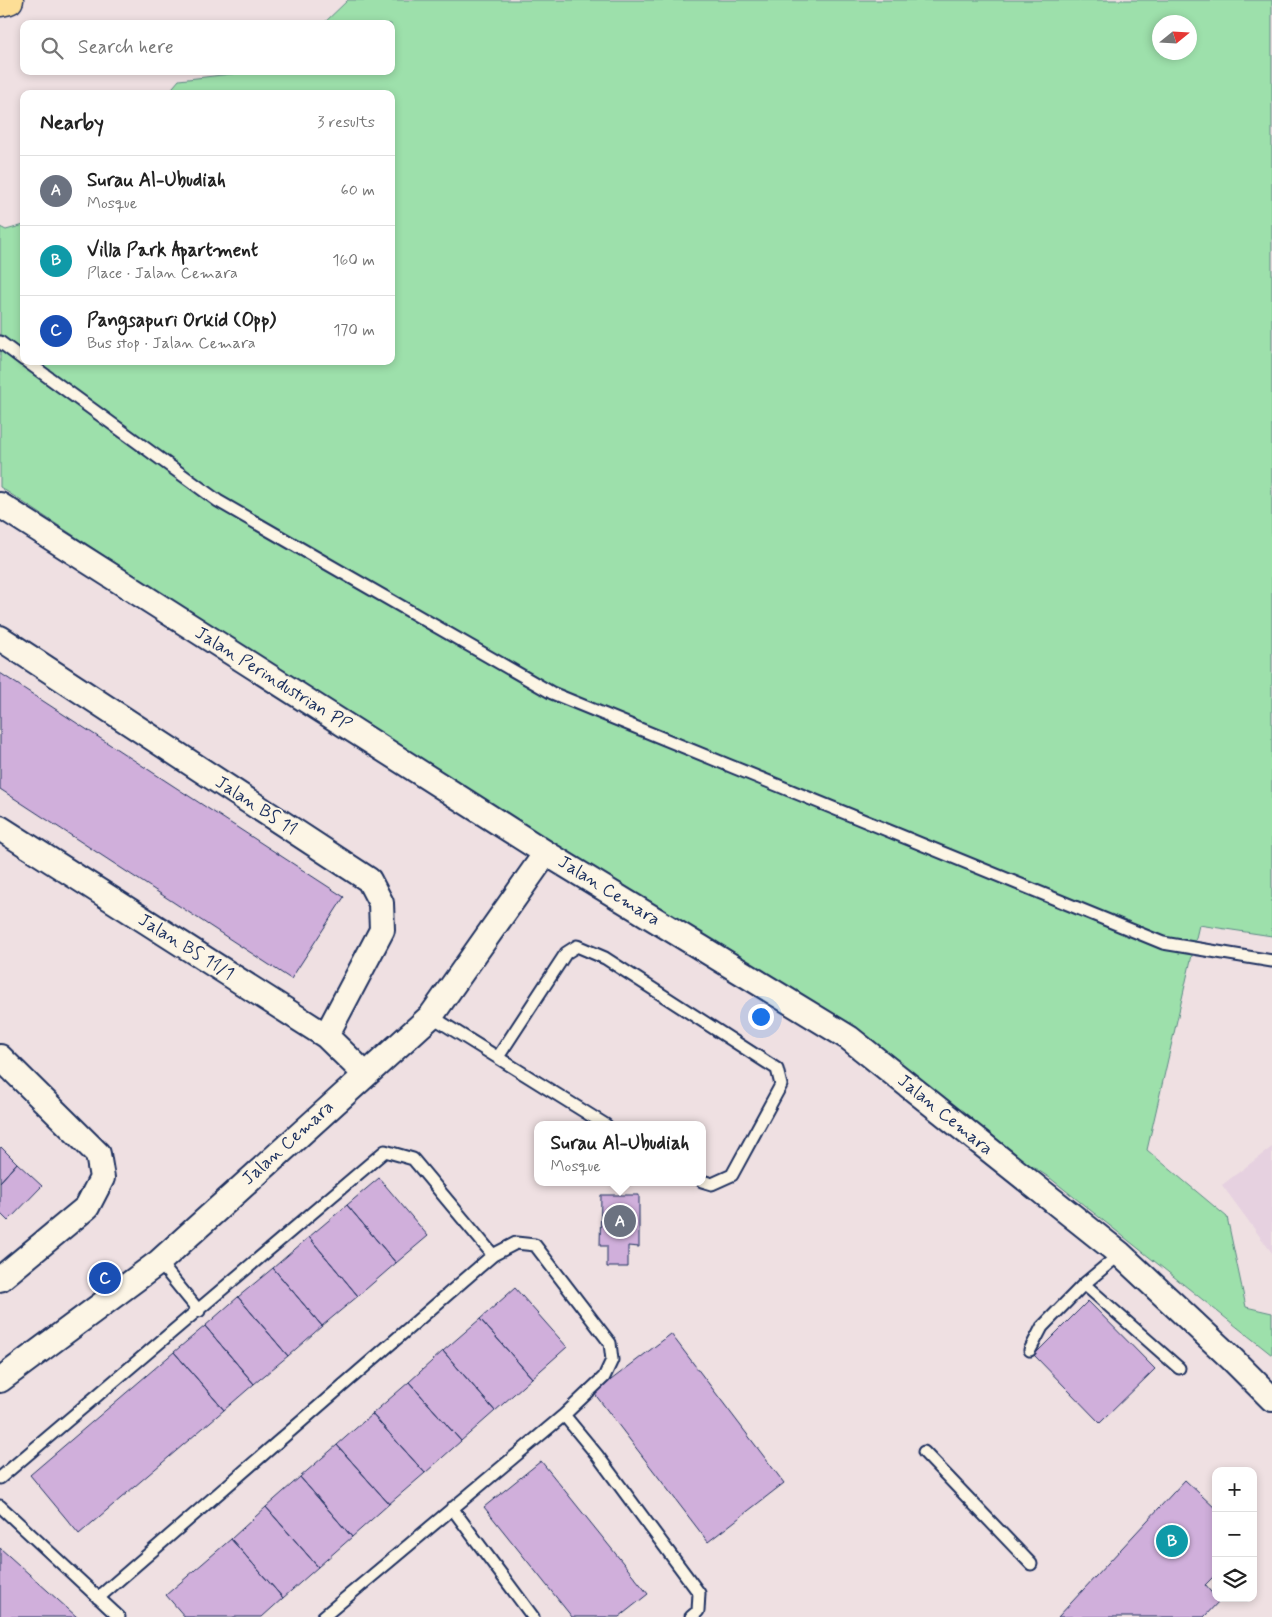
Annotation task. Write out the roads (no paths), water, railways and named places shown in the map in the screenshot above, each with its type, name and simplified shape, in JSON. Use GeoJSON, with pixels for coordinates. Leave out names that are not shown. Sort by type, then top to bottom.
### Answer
{"type":"FeatureCollection","features":[{"type":"Feature","properties":{"kind":"highway"},"geometry":{"type":"LineString","coordinates":[[0,2],[9,0]]}},
{"type":"Feature","properties":{"kind":"street","name":"Jalan Perindustrian PP"},"geometry":{"type":"LineString","coordinates":[[0,505],[546,852]]}},
{"type":"Feature","properties":{"kind":"street","name":"Jalan BS 11"},"geometry":{"type":"LineString","coordinates":[[0,638],[369,880],[381,903],[382,930],[326,1036]]}},
{"type":"Feature","properties":{"kind":"street","name":"Jalan BS 11/1"},"geometry":{"type":"LineString","coordinates":[[1,831],[326,1036],[365,1074]]}},
{"type":"Feature","properties":{"kind":"street","name":"Jalan Cemara"},"geometry":{"type":"LineString","coordinates":[[0,1380],[159,1262],[431,1016],[546,852],[849,1038],[1120,1254],[1232,1358],[1272,1399]]}},
{"type":"Feature","properties":{"kind":"street"},"geometry":{"type":"LineString","coordinates":[[0,1056],[98,1154],[102,1178],[87,1207],[0,1279]]}},
{"type":"Feature","properties":{"kind":"lane"},"geometry":{"type":"LineString","coordinates":[[0,342],[20,356]]}},
{"type":"Feature","properties":{"kind":"lane"},"geometry":{"type":"LineString","coordinates":[[32,365],[218,500],[552,693],[1162,943],[1272,961]]}},
{"type":"Feature","properties":{"kind":"lane"},"geometry":{"type":"LineString","coordinates":[[498,1057],[566,953],[577,946],[605,958],[777,1069],[781,1086],[732,1175],[712,1184],[706,1182]]}},
{"type":"Feature","properties":{"kind":"lane"},"geometry":{"type":"LineString","coordinates":[[431,1016],[600,1121]]}},
{"type":"Feature","properties":{"kind":"lane"},"geometry":{"type":"LineString","coordinates":[[0,1478],[199,1311],[385,1151],[412,1159],[493,1255]]}},
{"type":"Feature","properties":{"kind":"lane"},"geometry":{"type":"LineString","coordinates":[[98,1598],[493,1255],[516,1243],[535,1245],[610,1343],[612,1360],[604,1376],[564,1415],[323,1617]]}},
{"type":"Feature","properties":{"kind":"lane"},"geometry":{"type":"LineString","coordinates":[[1030,1350],[1042,1327],[1084,1284],[1120,1254]]}},
{"type":"Feature","properties":{"kind":"lane"},"geometry":{"type":"LineString","coordinates":[[159,1262],[199,1311]]}},
{"type":"Feature","properties":{"kind":"lane"},"geometry":{"type":"LineString","coordinates":[[1084,1284],[1179,1368]]}},
{"type":"Feature","properties":{"kind":"lane"},"geometry":{"type":"LineString","coordinates":[[564,1415],[597,1455],[700,1593],[698,1611],[691,1617]]}},
{"type":"Feature","properties":{"kind":"lane"},"geometry":{"type":"LineString","coordinates":[[924,1452],[1031,1564]]}},
{"type":"Feature","properties":{"kind":"lane"},"geometry":{"type":"LineString","coordinates":[[0,1506],[119,1617]]}},
{"type":"Feature","properties":{"kind":"lane"},"geometry":{"type":"LineString","coordinates":[[452,1508],[533,1617]]}},
{"type":"Feature","properties":{"kind":"place","name":"Surau Al-Ubudiah"},"geometry":{"type":"Point","coordinates":[620,1221]}},
{"type":"Feature","properties":{"kind":"place","name":"Pangsapuri Orkid (Opp)"},"geometry":{"type":"Point","coordinates":[105,1278]}},
{"type":"Feature","properties":{"kind":"place","name":"Villa Park Apartment"},"geometry":{"type":"Point","coordinates":[1172,1541]}}]}
